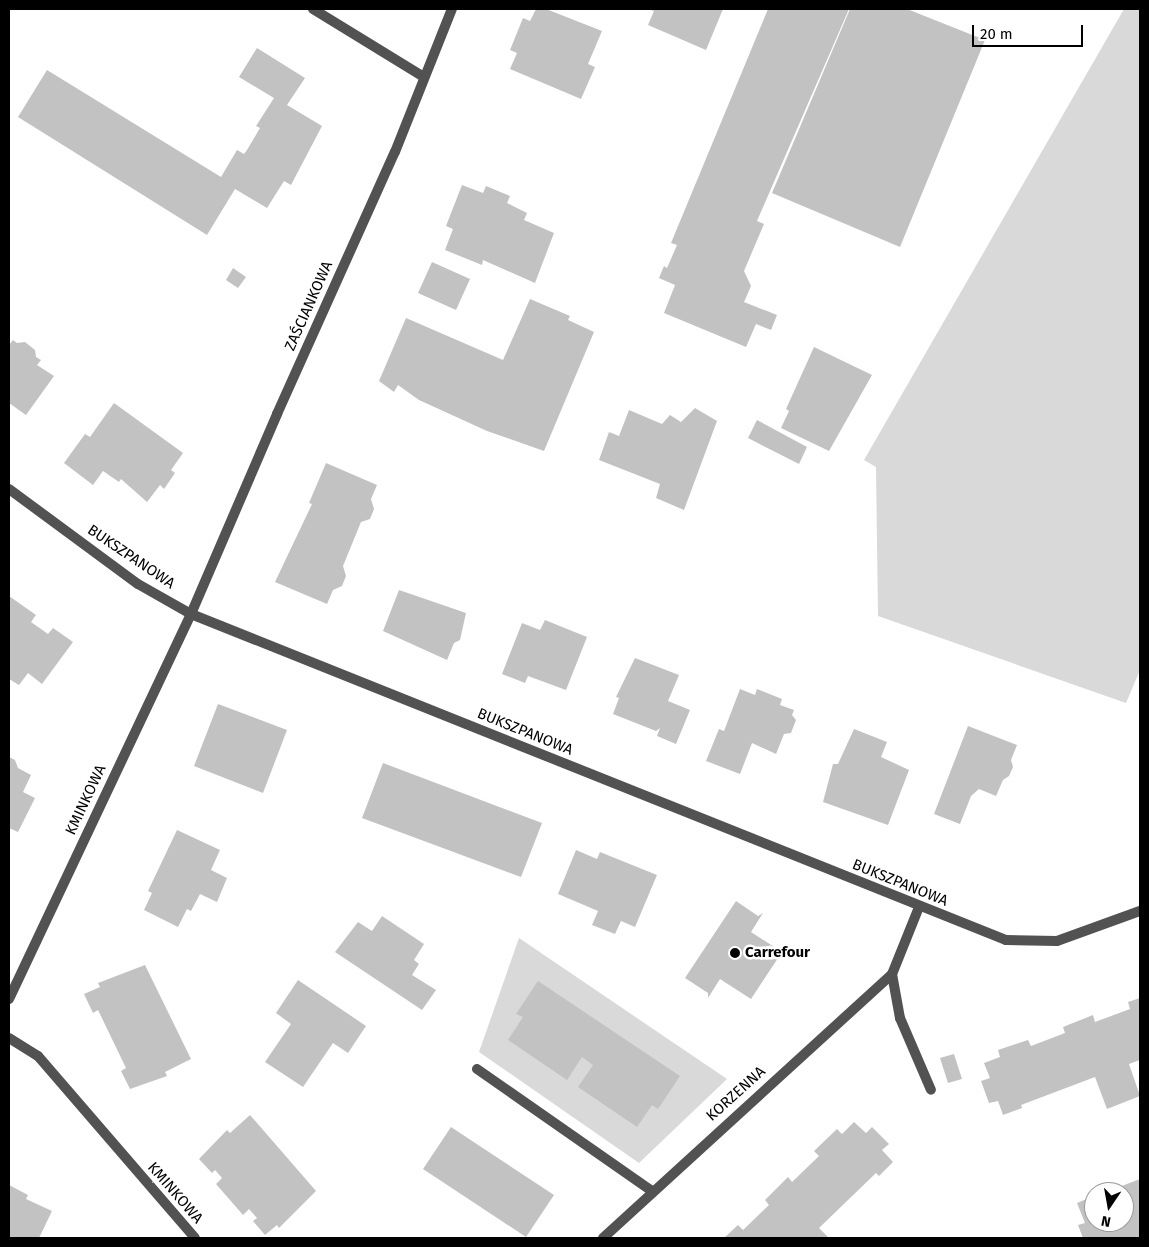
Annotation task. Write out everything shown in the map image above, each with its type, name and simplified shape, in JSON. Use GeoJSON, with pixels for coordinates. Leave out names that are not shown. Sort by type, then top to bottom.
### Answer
{"type":"FeatureCollection","features":[{"type":"Feature","properties":{"kind":"street"},"geometry":{"type":"LineString","coordinates":[[313,9],[424,77]]}},
{"type":"Feature","properties":{"kind":"street","name":"ZAŚCIANKOWA"},"geometry":{"type":"LineString","coordinates":[[191,614],[277,414],[395,152],[452,9]]}},
{"type":"Feature","properties":{"kind":"street","name":"BUKSZPANOWA"},"geometry":{"type":"LineString","coordinates":[[9,488],[138,584],[191,614],[919,907],[1006,940],[1057,941],[1140,911]]}},
{"type":"Feature","properties":{"kind":"street","name":"KMINKOWA"},"geometry":{"type":"LineString","coordinates":[[9,1000],[191,614]]}},
{"type":"Feature","properties":{"kind":"street"},"geometry":{"type":"LineString","coordinates":[[919,907],[892,974],[900,1018],[930,1090]]}},
{"type":"Feature","properties":{"kind":"street","name":"KORZENNA"},"geometry":{"type":"LineString","coordinates":[[603,1238],[652,1190],[892,974]]}},
{"type":"Feature","properties":{"kind":"street","name":"KMINKOWA"},"geometry":{"type":"LineString","coordinates":[[9,1038],[38,1056],[194,1238]]}},
{"type":"Feature","properties":{"kind":"street"},"geometry":{"type":"LineString","coordinates":[[476,1069],[652,1190]]}},
{"type":"Feature","properties":{"kind":"shaded area"},"geometry":{"type":"Polygon","coordinates":[[[1124,9],[1140,9],[1140,670],[1126,703],[878,616],[876,467],[864,460],[1124,9]]]}},
{"type":"Feature","properties":{"kind":"shaded area"},"geometry":{"type":"Polygon","coordinates":[[[519,938],[727,1079],[639,1163],[479,1052],[519,938]]]}},
{"type":"Feature","properties":{"kind":"building"},"geometry":{"type":"Polygon","coordinates":[[[536,9],[546,9],[602,31],[588,64],[595,67],[581,99],[510,69],[517,53],[510,50],[523,18],[530,21],[536,9]]]}},
{"type":"Feature","properties":{"kind":"building"},"geometry":{"type":"Polygon","coordinates":[[[647,9],[723,9],[706,50],[648,25],[654,11],[647,9]]]}},
{"type":"Feature","properties":{"kind":"building"},"geometry":{"type":"Polygon","coordinates":[[[768,9],[849,9],[757,221],[764,224],[744,271],[751,286],[744,302],[777,315],[771,330],[756,324],[746,347],[664,313],[675,285],[659,278],[664,266],[667,268],[677,245],[671,243],[768,9]]]}},
{"type":"Feature","properties":{"kind":"building"},"geometry":{"type":"Polygon","coordinates":[[[850,9],[907,9],[985,40],[900,247],[772,193],[850,9]]]}},
{"type":"Feature","properties":{"kind":"building"},"geometry":{"type":"Polygon","coordinates":[[[257,48],[305,78],[287,105],[322,126],[291,185],[284,181],[267,208],[235,189],[207,235],[18,117],[47,70],[221,177],[237,150],[244,154],[247,150],[260,128],[256,126],[274,98],[239,77],[257,48]]]}},
{"type":"Feature","properties":{"kind":"building"},"geometry":{"type":"Polygon","coordinates":[[[462,185],[483,193],[486,186],[510,196],[507,203],[527,213],[524,220],[554,233],[535,283],[483,260],[482,265],[445,250],[453,229],[446,226],[462,185]]]}},
{"type":"Feature","properties":{"kind":"building"},"geometry":{"type":"Polygon","coordinates":[[[432,262],[470,279],[456,310],[418,293],[432,262]]]}},
{"type":"Feature","properties":{"kind":"building"},"geometry":{"type":"Polygon","coordinates":[[[233,268],[246,277],[238,288],[226,280],[233,268]]]}},
{"type":"Feature","properties":{"kind":"building"},"geometry":{"type":"Polygon","coordinates":[[[530,299],[570,316],[568,320],[594,332],[544,451],[487,431],[419,400],[398,385],[394,392],[379,381],[406,318],[503,360],[530,299]]]}},
{"type":"Feature","properties":{"kind":"building"},"geometry":{"type":"Polygon","coordinates":[[[13,340],[17,343],[25,342],[35,350],[36,357],[41,360],[37,365],[54,376],[26,415],[9,403],[9,345],[13,340]]]}},
{"type":"Feature","properties":{"kind":"building"},"geometry":{"type":"Polygon","coordinates":[[[814,347],[872,375],[829,451],[781,428],[789,411],[786,409],[814,347]]]}},
{"type":"Feature","properties":{"kind":"building"},"geometry":{"type":"Polygon","coordinates":[[[114,403],[183,453],[171,470],[175,473],[164,489],[160,485],[147,502],[121,479],[119,482],[103,471],[93,485],[64,463],[85,434],[90,437],[114,403]]]}},
{"type":"Feature","properties":{"kind":"building"},"geometry":{"type":"Polygon","coordinates":[[[695,408],[717,421],[684,510],[656,498],[660,484],[599,460],[609,432],[619,436],[629,410],[662,424],[670,415],[681,422],[695,408]]]}},
{"type":"Feature","properties":{"kind":"building"},"geometry":{"type":"Polygon","coordinates":[[[757,420],[807,447],[799,464],[748,438],[757,420]]]}},
{"type":"Feature","properties":{"kind":"building"},"geometry":{"type":"Polygon","coordinates":[[[326,463],[377,485],[371,499],[374,509],[370,519],[361,522],[343,566],[346,576],[342,586],[333,590],[327,604],[275,582],[312,504],[309,503],[326,463]]]}},
{"type":"Feature","properties":{"kind":"building"},"geometry":{"type":"Polygon","coordinates":[[[399,590],[466,613],[460,640],[454,643],[447,660],[383,631],[399,590]]]}},
{"type":"Feature","properties":{"kind":"building"},"geometry":{"type":"Polygon","coordinates":[[[9,596],[36,615],[31,622],[48,634],[53,628],[73,642],[42,684],[28,673],[19,685],[9,679],[9,596]]]}},
{"type":"Feature","properties":{"kind":"building"},"geometry":{"type":"Polygon","coordinates":[[[545,620],[587,637],[566,690],[528,676],[525,683],[502,674],[522,623],[540,630],[545,620]]]}},
{"type":"Feature","properties":{"kind":"building"},"geometry":{"type":"Polygon","coordinates":[[[635,658],[679,675],[668,701],[690,710],[676,744],[657,736],[660,728],[656,731],[613,714],[619,698],[616,697],[635,658]]]}},
{"type":"Feature","properties":{"kind":"building"},"geometry":{"type":"Polygon","coordinates":[[[740,689],[755,695],[757,689],[782,699],[780,705],[794,710],[792,715],[796,720],[791,733],[784,734],[776,754],[752,743],[740,774],[706,761],[719,729],[724,731],[740,689]]]}},
{"type":"Feature","properties":{"kind":"building"},"geometry":{"type":"Polygon","coordinates":[[[218,704],[287,730],[263,793],[194,766],[218,704]]]}},
{"type":"Feature","properties":{"kind":"building"},"geometry":{"type":"Polygon","coordinates":[[[968,726],[1017,745],[1011,760],[1013,767],[1009,776],[1003,780],[996,796],[979,789],[971,796],[960,824],[934,814],[968,726]]]}},
{"type":"Feature","properties":{"kind":"building"},"geometry":{"type":"Polygon","coordinates":[[[854,729],[887,742],[881,757],[909,770],[888,825],[823,802],[833,764],[838,764],[854,729]]]}},
{"type":"Feature","properties":{"kind":"building"},"geometry":{"type":"Polygon","coordinates":[[[9,757],[15,760],[18,768],[31,775],[23,792],[35,798],[18,832],[9,828],[9,757]]]}},
{"type":"Feature","properties":{"kind":"building"},"geometry":{"type":"Polygon","coordinates":[[[383,763],[542,823],[521,877],[362,818],[383,763]]]}},
{"type":"Feature","properties":{"kind":"building"},"geometry":{"type":"Polygon","coordinates":[[[177,830],[220,850],[211,870],[227,878],[217,902],[200,894],[191,911],[187,909],[178,927],[144,910],[152,893],[148,891],[177,830]]]}},
{"type":"Feature","properties":{"kind":"building"},"geometry":{"type":"Polygon","coordinates":[[[576,850],[597,859],[600,852],[657,875],[635,927],[621,921],[615,934],[592,925],[598,911],[558,894],[576,850]]]}},
{"type":"Feature","properties":{"kind":"building"},"geometry":{"type":"Polygon","coordinates":[[[736,901],[758,916],[763,913],[751,932],[782,952],[751,999],[720,979],[708,998],[708,993],[685,978],[736,901]]]}},
{"type":"Feature","properties":{"kind":"building"},"geometry":{"type":"Polygon","coordinates":[[[382,916],[424,944],[414,960],[419,964],[412,975],[436,990],[422,1010],[335,952],[358,922],[372,931],[382,916]]]}},
{"type":"Feature","properties":{"kind":"building"},"geometry":{"type":"Polygon","coordinates":[[[145,965],[191,1059],[165,1072],[167,1076],[130,1089],[121,1071],[126,1068],[98,1010],[93,1013],[84,994],[100,987],[98,983],[145,965]]]}},
{"type":"Feature","properties":{"kind":"building"},"geometry":{"type":"Polygon","coordinates":[[[298,980],[366,1026],[348,1053],[333,1043],[303,1087],[265,1062],[291,1024],[276,1013],[298,980]]]}},
{"type":"Feature","properties":{"kind":"building"},"geometry":{"type":"Polygon","coordinates":[[[538,981],[680,1076],[658,1109],[652,1105],[637,1127],[578,1087],[593,1065],[582,1057],[567,1080],[508,1040],[523,1017],[516,1014],[538,981]]]}},
{"type":"Feature","properties":{"kind":"building"},"geometry":{"type":"Polygon","coordinates":[[[1140,998],[1140,1060],[1129,1064],[1140,1096],[1107,1109],[1095,1077],[1021,1105],[1022,1108],[1003,1115],[998,1101],[989,1103],[981,1081],[990,1078],[984,1063],[1000,1057],[998,1050],[1028,1040],[1031,1046],[1065,1033],[1063,1027],[1093,1015],[1095,1022],[1130,1009],[1128,1002],[1140,998]]]}},
{"type":"Feature","properties":{"kind":"building"},"geometry":{"type":"Polygon","coordinates":[[[954,1054],[962,1079],[948,1083],[940,1058],[954,1054]]]}},
{"type":"Feature","properties":{"kind":"building"},"geometry":{"type":"Polygon","coordinates":[[[250,1115],[316,1191],[279,1228],[277,1225],[265,1235],[253,1221],[257,1218],[249,1209],[243,1215],[216,1184],[222,1178],[215,1170],[212,1173],[199,1159],[227,1130],[230,1133],[250,1115]]]}},
{"type":"Feature","properties":{"kind":"building"},"geometry":{"type":"Polygon","coordinates":[[[854,1122],[866,1133],[872,1127],[889,1144],[882,1150],[893,1162],[879,1176],[876,1173],[819,1228],[829,1238],[724,1238],[738,1225],[743,1230],[769,1205],[765,1200],[788,1177],[792,1182],[819,1156],[814,1151],[837,1129],[842,1134],[854,1122]]]}},
{"type":"Feature","properties":{"kind":"building"},"geometry":{"type":"Polygon","coordinates":[[[451,1127],[554,1195],[526,1237],[423,1169],[451,1127]]]}},
{"type":"Feature","properties":{"kind":"building"},"geometry":{"type":"Polygon","coordinates":[[[1140,1179],[1140,1238],[1083,1238],[1078,1225],[1084,1223],[1084,1232],[1134,1232],[1134,1182],[1132,1182],[1140,1179]]]}},
{"type":"Feature","properties":{"kind":"building"},"geometry":{"type":"Polygon","coordinates":[[[9,1185],[28,1195],[26,1199],[52,1211],[39,1238],[9,1238],[9,1185]]]}},
{"type":"Feature","properties":{"kind":"building"},"geometry":{"type":"Polygon","coordinates":[[[1084,1200],[1084,1220],[1077,1203],[1084,1200]]]}},
{"type":"Feature","properties":{"kind":"place","name":"Carrefour"},"geometry":{"type":"Point","coordinates":[735,953]}}]}
